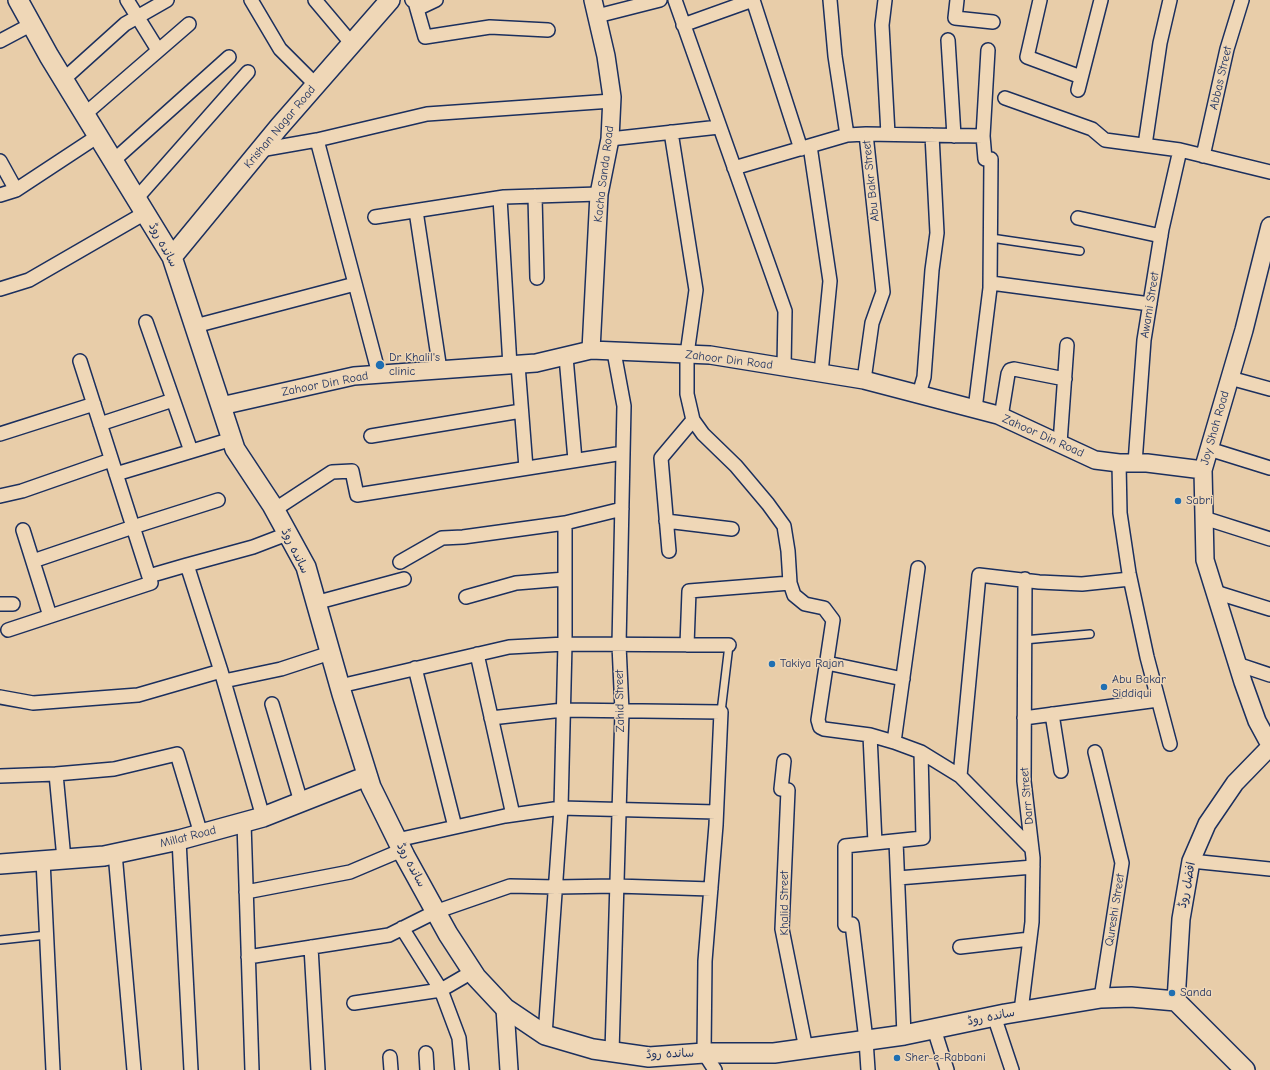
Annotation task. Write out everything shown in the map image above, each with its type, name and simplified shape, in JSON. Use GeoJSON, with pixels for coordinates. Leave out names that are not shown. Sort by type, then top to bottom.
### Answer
{"type":"FeatureCollection","features":[{"type":"Feature","properties":{"kind":"main road","name":"ساندہ روڈ"},"geometry":{"type":"LineString","coordinates":[[18,0],[98,136],[172,257],[235,449],[274,510],[306,568],[330,654],[371,787],[400,845],[448,934],[472,972],[506,1008],[545,1035],[593,1049],[648,1057],[704,1053],[774,1053],[806,1049],[904,1035],[994,1016],[1101,998],[1131,997],[1176,1001]]}},
{"type":"Feature","properties":{"kind":"main road","name":"Krishan Nagar Road"},"geometry":{"type":"LineString","coordinates":[[172,257],[260,150],[390,0]]}},
{"type":"Feature","properties":{"kind":"main road","name":"Millat Road"},"geometry":{"type":"LineString","coordinates":[[0,864],[104,856],[179,840],[263,817],[367,776]]}},
{"type":"Feature","properties":{"kind":"main road"},"geometry":{"type":"LineString","coordinates":[[1176,1001],[1245,1070]]}},
{"type":"Feature","properties":{"kind":"street"},"geometry":{"type":"LineString","coordinates":[[127,0],[158,50]]}},
{"type":"Feature","properties":{"kind":"street"},"geometry":{"type":"LineString","coordinates":[[64,79],[125,24],[167,0]]}},
{"type":"Feature","properties":{"kind":"street"},"geometry":{"type":"LineString","coordinates":[[251,0],[280,49],[316,85]]}},
{"type":"Feature","properties":{"kind":"street"},"geometry":{"type":"LineString","coordinates":[[315,0],[352,44]]}},
{"type":"Feature","properties":{"kind":"street"},"geometry":{"type":"LineString","coordinates":[[436,0],[414,4],[425,37],[490,26],[548,30]]}},
{"type":"Feature","properties":{"kind":"street"},"geometry":{"type":"LineString","coordinates":[[675,0],[785,311],[784,367]]}},
{"type":"Feature","properties":{"kind":"street"},"geometry":{"type":"LineString","coordinates":[[683,25],[753,0],[805,147],[830,281],[821,373]]}},
{"type":"Feature","properties":{"kind":"street","name":"Abu Bakr Street"},"geometry":{"type":"LineString","coordinates":[[830,0],[835,56],[847,135],[866,134],[883,292],[872,323],[864,380]]}},
{"type":"Feature","properties":{"kind":"street"},"geometry":{"type":"LineString","coordinates":[[885,0],[882,25],[888,134]]}},
{"type":"Feature","properties":{"kind":"street"},"geometry":{"type":"LineString","coordinates":[[957,0],[955,18],[993,22]]}},
{"type":"Feature","properties":{"kind":"street"},"geometry":{"type":"LineString","coordinates":[[1040,0],[1027,57],[1079,84],[1101,0]]}},
{"type":"Feature","properties":{"kind":"street"},"geometry":{"type":"LineString","coordinates":[[1145,145],[1160,43],[1170,0]]}},
{"type":"Feature","properties":{"kind":"street","name":"Abbas Street"},"geometry":{"type":"LineString","coordinates":[[1203,156],[1227,50],[1242,0]]}},
{"type":"Feature","properties":{"kind":"street"},"geometry":{"type":"LineString","coordinates":[[595,8],[654,1]]}},
{"type":"Feature","properties":{"kind":"street","name":"Kacha Sanda Road"},"geometry":{"type":"LineString","coordinates":[[591,350],[599,194],[610,139],[612,100],[606,56],[595,8]]}},
{"type":"Feature","properties":{"kind":"street"},"geometry":{"type":"LineString","coordinates":[[0,41],[32,24]]}},
{"type":"Feature","properties":{"kind":"street"},"geometry":{"type":"LineString","coordinates":[[85,114],[189,24]]}},
{"type":"Feature","properties":{"kind":"street"},"geometry":{"type":"LineString","coordinates":[[948,40],[954,136]]}},
{"type":"Feature","properties":{"kind":"street"},"geometry":{"type":"LineString","coordinates":[[975,409],[991,283],[992,159],[985,159],[983,136],[988,50]]}},
{"type":"Feature","properties":{"kind":"street"},"geometry":{"type":"LineString","coordinates":[[113,161],[229,57]]}},
{"type":"Feature","properties":{"kind":"street"},"geometry":{"type":"LineString","coordinates":[[0,289],[29,280],[141,206],[248,72]]}},
{"type":"Feature","properties":{"kind":"street"},"geometry":{"type":"LineString","coordinates":[[1005,98],[1092,129],[1105,140],[1180,150],[1270,172]]}},
{"type":"Feature","properties":{"kind":"street"},"geometry":{"type":"LineString","coordinates":[[260,150],[317,140],[427,114],[612,100]]}},
{"type":"Feature","properties":{"kind":"street"},"geometry":{"type":"LineString","coordinates":[[610,139],[719,126]]}},
{"type":"Feature","properties":{"kind":"street"},"geometry":{"type":"LineString","coordinates":[[671,132],[696,290],[687,354],[687,394],[693,420],[703,434],[736,466],[768,504],[784,526],[788,551],[790,583],[794,595],[805,604],[824,608],[833,620],[818,720],[820,727],[824,729],[870,735],[922,752],[960,776],[1032,849]]}},
{"type":"Feature","properties":{"kind":"street"},"geometry":{"type":"LineString","coordinates":[[866,134],[983,136]]}},
{"type":"Feature","properties":{"kind":"street"},"geometry":{"type":"LineString","coordinates":[[734,168],[847,135]]}},
{"type":"Feature","properties":{"kind":"street"},"geometry":{"type":"LineString","coordinates":[[919,394],[924,376],[932,270],[938,233],[932,135]]}},
{"type":"Feature","properties":{"kind":"street"},"geometry":{"type":"LineString","coordinates":[[0,195],[16,190],[98,136]]}},
{"type":"Feature","properties":{"kind":"street"},"geometry":{"type":"LineString","coordinates":[[317,140],[379,374]]}},
{"type":"Feature","properties":{"kind":"street","name":"Awami Street"},"geometry":{"type":"LineString","coordinates":[[1170,744],[1147,657],[1130,579],[1120,513],[1144,340],[1161,236],[1180,150]]}},
{"type":"Feature","properties":{"kind":"street"},"geometry":{"type":"LineString","coordinates":[[0,161],[16,190]]}},
{"type":"Feature","properties":{"kind":"street"},"geometry":{"type":"LineString","coordinates":[[375,217],[500,198],[599,194]]}},
{"type":"Feature","properties":{"kind":"street"},"geometry":{"type":"LineString","coordinates":[[535,196],[537,278]]}},
{"type":"Feature","properties":{"kind":"street"},"geometry":{"type":"LineString","coordinates":[[500,198],[514,365],[521,411],[526,468]]}},
{"type":"Feature","properties":{"kind":"street"},"geometry":{"type":"LineString","coordinates":[[416,211],[440,370]]}},
{"type":"Feature","properties":{"kind":"street"},"geometry":{"type":"LineString","coordinates":[[1078,218],[1161,236]]}},
{"type":"Feature","properties":{"kind":"street","name":"Joy Shah Road"},"geometry":{"type":"LineString","coordinates":[[1270,230],[1244,330],[1203,470],[1205,560],[1237,664],[1257,721],[1270,746]]}},
{"type":"Feature","properties":{"kind":"street"},"geometry":{"type":"LineString","coordinates":[[991,283],[1150,304]]}},
{"type":"Feature","properties":{"kind":"street"},"geometry":{"type":"LineString","coordinates":[[195,326],[355,284]]}},
{"type":"Feature","properties":{"kind":"street"},"geometry":{"type":"LineString","coordinates":[[146,322],[191,451]]}},
{"type":"Feature","properties":{"kind":"street"},"geometry":{"type":"LineString","coordinates":[[1060,443],[1067,345]]}},
{"type":"Feature","properties":{"kind":"street","name":"Zahoor Din Road"},"geometry":{"type":"LineString","coordinates":[[221,406],[354,376],[536,363],[591,350],[687,354],[710,356],[864,380],[919,394],[1002,417],[1095,460],[1147,463],[1203,470]]}},
{"type":"Feature","properties":{"kind":"street","name":"Zahid Street"},"geometry":{"type":"LineString","coordinates":[[612,1052],[622,711],[619,645],[624,406],[614,352]]}},
{"type":"Feature","properties":{"kind":"street"},"geometry":{"type":"LineString","coordinates":[[566,356],[575,460]]}},
{"type":"Feature","properties":{"kind":"street"},"geometry":{"type":"LineString","coordinates":[[8,630],[151,583],[80,361]]}},
{"type":"Feature","properties":{"kind":"street"},"geometry":{"type":"LineString","coordinates":[[1002,417],[1008,374],[1010,370],[1014,369],[1065,379]]}},
{"type":"Feature","properties":{"kind":"street"},"geometry":{"type":"LineString","coordinates":[[1230,378],[1270,389]]}},
{"type":"Feature","properties":{"kind":"street"},"geometry":{"type":"LineString","coordinates":[[100,424],[173,400]]}},
{"type":"Feature","properties":{"kind":"street"},"geometry":{"type":"LineString","coordinates":[[0,434],[94,404]]}},
{"type":"Feature","properties":{"kind":"street"},"geometry":{"type":"LineString","coordinates":[[371,436],[521,411]]}},
{"type":"Feature","properties":{"kind":"street"},"geometry":{"type":"LineString","coordinates":[[669,551],[661,458],[693,420]]}},
{"type":"Feature","properties":{"kind":"street"},"geometry":{"type":"LineString","coordinates":[[116,474],[232,439]]}},
{"type":"Feature","properties":{"kind":"street"},"geometry":{"type":"LineString","coordinates":[[1209,449],[1270,468]]}},
{"type":"Feature","properties":{"kind":"street"},"geometry":{"type":"LineString","coordinates":[[274,510],[332,472],[352,471],[357,494],[623,453]]}},
{"type":"Feature","properties":{"kind":"street"},"geometry":{"type":"LineString","coordinates":[[0,496],[22,491],[112,460]]}},
{"type":"Feature","properties":{"kind":"street"},"geometry":{"type":"LineString","coordinates":[[33,561],[218,500]]}},
{"type":"Feature","properties":{"kind":"street"},"geometry":{"type":"LineString","coordinates":[[400,562],[442,538],[463,537],[565,523],[622,509]]}},
{"type":"Feature","properties":{"kind":"street"},"geometry":{"type":"LineString","coordinates":[[1204,518],[1270,539]]}},
{"type":"Feature","properties":{"kind":"street"},"geometry":{"type":"LineString","coordinates":[[666,521],[732,529]]}},
{"type":"Feature","properties":{"kind":"street"},"geometry":{"type":"LineString","coordinates":[[545,1035],[561,808],[565,644],[565,523]]}},
{"type":"Feature","properties":{"kind":"street"},"geometry":{"type":"LineString","coordinates":[[23,530],[50,616]]}},
{"type":"Feature","properties":{"kind":"street"},"geometry":{"type":"LineString","coordinates":[[149,576],[253,547],[287,534]]}},
{"type":"Feature","properties":{"kind":"street"},"geometry":{"type":"LineString","coordinates":[[187,565],[222,676],[263,817]]}},
{"type":"Feature","properties":{"kind":"street"},"geometry":{"type":"LineString","coordinates":[[894,742],[918,568]]}},
{"type":"Feature","properties":{"kind":"street"},"geometry":{"type":"LineString","coordinates":[[960,776],[979,575],[1025,579],[1039,582],[1082,584],[1130,579]]}},
{"type":"Feature","properties":{"kind":"street"},"geometry":{"type":"LineString","coordinates":[[315,603],[404,579]]}},
{"type":"Feature","properties":{"kind":"street"},"geometry":{"type":"LineString","coordinates":[[466,597],[516,582],[565,579]]}},
{"type":"Feature","properties":{"kind":"street","name":"Darr Street"},"geometry":{"type":"LineString","coordinates":[[1021,1011],[1032,922],[1033,868],[1024,781],[1025,579]]}},
{"type":"Feature","properties":{"kind":"street"},"geometry":{"type":"LineString","coordinates":[[687,645],[688,591],[790,583]]}},
{"type":"Feature","properties":{"kind":"street"},"geometry":{"type":"LineString","coordinates":[[1215,592],[1270,609]]}},
{"type":"Feature","properties":{"kind":"street"},"geometry":{"type":"LineString","coordinates":[[0,604],[13,604]]}},
{"type":"Feature","properties":{"kind":"street"},"geometry":{"type":"LineString","coordinates":[[340,686],[509,647],[565,644],[729,645]]}},
{"type":"Feature","properties":{"kind":"street"},"geometry":{"type":"LineString","coordinates":[[0,697],[33,703],[138,695],[222,676],[281,669],[330,654]]}},
{"type":"Feature","properties":{"kind":"street"},"geometry":{"type":"LineString","coordinates":[[477,654],[513,815]]}},
{"type":"Feature","properties":{"kind":"street"},"geometry":{"type":"LineString","coordinates":[[827,663],[903,679]]}},
{"type":"Feature","properties":{"kind":"street"},"geometry":{"type":"LineString","coordinates":[[1237,664],[1270,675]]}},
{"type":"Feature","properties":{"kind":"street"},"geometry":{"type":"LineString","coordinates":[[415,668],[454,827]]}},
{"type":"Feature","properties":{"kind":"street"},"geometry":{"type":"LineString","coordinates":[[1024,718],[1158,700]]}},
{"type":"Feature","properties":{"kind":"street"},"geometry":{"type":"LineString","coordinates":[[272,704],[301,802]]}},
{"type":"Feature","properties":{"kind":"street"},"geometry":{"type":"LineString","coordinates":[[491,718],[563,710],[721,712],[716,812],[705,961],[704,1053],[715,1070]]}},
{"type":"Feature","properties":{"kind":"street"},"geometry":{"type":"LineString","coordinates":[[1052,714],[1061,771]]}},
{"type":"Feature","properties":{"kind":"street"},"geometry":{"type":"LineString","coordinates":[[870,735],[876,843]]}},
{"type":"Feature","properties":{"kind":"street","name":"افضل روڈ"},"geometry":{"type":"LineString","coordinates":[[1176,1001],[1181,919],[1191,861],[1207,824],[1235,783],[1270,746]]}},
{"type":"Feature","properties":{"kind":"street"},"geometry":{"type":"LineString","coordinates":[[868,1070],[866,1040],[852,924],[845,925],[845,846],[924,838],[922,752]]}},
{"type":"Feature","properties":{"kind":"street","name":"Qureshi Street"},"geometry":{"type":"LineString","coordinates":[[1095,752],[1122,863],[1101,998]]}},
{"type":"Feature","properties":{"kind":"street"},"geometry":{"type":"LineString","coordinates":[[0,776],[56,774],[114,769],[177,754],[201,834]]}},
{"type":"Feature","properties":{"kind":"street","name":"Khalid Street"},"geometry":{"type":"LineString","coordinates":[[784,761],[781,789],[788,790],[782,929],[806,1049]]}},
{"type":"Feature","properties":{"kind":"street"},"geometry":{"type":"LineString","coordinates":[[56,774],[64,859]]}},
{"type":"Feature","properties":{"kind":"street"},"geometry":{"type":"LineString","coordinates":[[246,892],[350,872],[400,845],[454,827],[513,815],[561,808],[716,812]]}},
{"type":"Feature","properties":{"kind":"street"},"geometry":{"type":"LineString","coordinates":[[244,823],[252,1070]]}},
{"type":"Feature","properties":{"kind":"street"},"geometry":{"type":"LineString","coordinates":[[179,840],[191,1070]]}},
{"type":"Feature","properties":{"kind":"street"},"geometry":{"type":"LineString","coordinates":[[896,840],[904,1035]]}},
{"type":"Feature","properties":{"kind":"street"},"geometry":{"type":"LineString","coordinates":[[115,853],[134,1070]]}},
{"type":"Feature","properties":{"kind":"street"},"geometry":{"type":"LineString","coordinates":[[43,860],[53,1070]]}},
{"type":"Feature","properties":{"kind":"street"},"geometry":{"type":"LineString","coordinates":[[1191,861],[1270,869]]}},
{"type":"Feature","properties":{"kind":"street"},"geometry":{"type":"LineString","coordinates":[[898,878],[1033,868]]}},
{"type":"Feature","properties":{"kind":"street"},"geometry":{"type":"LineString","coordinates":[[248,957],[390,935],[436,912],[510,886],[616,886],[711,889]]}},
{"type":"Feature","properties":{"kind":"street"},"geometry":{"type":"LineString","coordinates":[[402,928],[441,990],[459,1038],[462,1070]]}},
{"type":"Feature","properties":{"kind":"street"},"geometry":{"type":"LineString","coordinates":[[960,947],[1030,939]]}},
{"type":"Feature","properties":{"kind":"street"},"geometry":{"type":"LineString","coordinates":[[311,947],[318,1070]]}},
{"type":"Feature","properties":{"kind":"street"},"geometry":{"type":"LineString","coordinates":[[354,1002],[441,990],[472,972]]}},
{"type":"Feature","properties":{"kind":"street"},"geometry":{"type":"LineString","coordinates":[[506,1008],[509,1070]]}},
{"type":"Feature","properties":{"kind":"street"},"geometry":{"type":"LineString","coordinates":[[994,1016],[1012,1070]]}},
{"type":"Feature","properties":{"kind":"street"},"geometry":{"type":"LineString","coordinates":[[934,1029],[947,1070]]}},
{"type":"Feature","properties":{"kind":"street"},"geometry":{"type":"LineString","coordinates":[[426,1053],[427,1070]]}},
{"type":"Feature","properties":{"kind":"lane"},"geometry":{"type":"LineString","coordinates":[[991,238],[1080,251]]}},
{"type":"Feature","properties":{"kind":"lane"},"geometry":{"type":"LineString","coordinates":[[1024,640],[1090,634]]}},
{"type":"Feature","properties":{"kind":"lane"},"geometry":{"type":"LineString","coordinates":[[721,712],[729,645]]}},
{"type":"Feature","properties":{"kind":"lane"},"geometry":{"type":"LineString","coordinates":[[0,940],[47,935]]}},
{"type":"Feature","properties":{"kind":"place","name":"Dr Khalil's clinic"},"geometry":{"type":"Point","coordinates":[380,365]}},
{"type":"Feature","properties":{"kind":"place","name":"Sabri"},"geometry":{"type":"Point","coordinates":[1178,501]}},
{"type":"Feature","properties":{"kind":"place","name":"Takiya Rajan"},"geometry":{"type":"Point","coordinates":[772,664]}},
{"type":"Feature","properties":{"kind":"place","name":"Abu Bakar Siddiqui"},"geometry":{"type":"Point","coordinates":[1104,687]}},
{"type":"Feature","properties":{"kind":"place","name":"Sanda"},"geometry":{"type":"Point","coordinates":[1172,993]}},
{"type":"Feature","properties":{"kind":"place","name":"Sher-e-Rabbani"},"geometry":{"type":"Point","coordinates":[897,1058]}}]}
